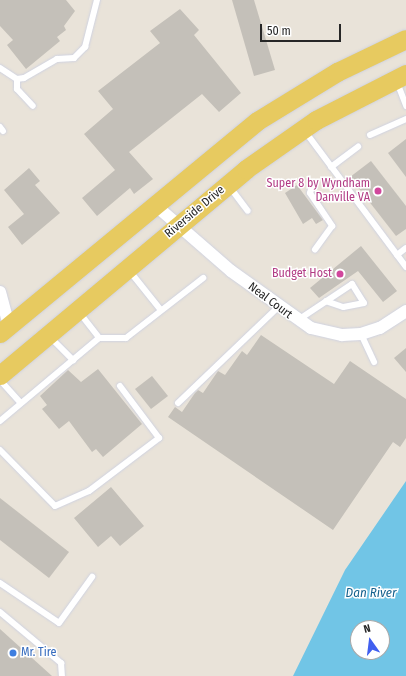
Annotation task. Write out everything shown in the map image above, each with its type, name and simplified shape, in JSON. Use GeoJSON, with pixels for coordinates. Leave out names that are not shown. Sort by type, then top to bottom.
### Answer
{"type":"FeatureCollection","features":[{"type":"Feature","properties":{"kind":"main road"},"geometry":{"type":"LineString","coordinates":[[18,358],[5,329],[154,204],[257,121],[294,96],[406,39]]}},
{"type":"Feature","properties":{"kind":"main road","name":"Riverside Drive"},"geometry":{"type":"LineString","coordinates":[[0,375],[18,358],[228,184],[303,128],[401,76]]}},
{"type":"Feature","properties":{"kind":"street","name":"Neal Court"},"geometry":{"type":"LineString","coordinates":[[154,204],[178,226],[297,321],[326,333],[361,334],[380,328],[406,310]]}},
{"type":"Feature","properties":{"kind":"street"},"geometry":{"type":"LineString","coordinates":[[0,292],[5,329]]}},
{"type":"Feature","properties":{"kind":"lane"},"geometry":{"type":"LineString","coordinates":[[0,68],[17,79],[24,78],[37,67],[49,66],[57,59],[74,58],[85,47],[97,0]]}},
{"type":"Feature","properties":{"kind":"lane"},"geometry":{"type":"LineString","coordinates":[[401,76],[406,106]]}},
{"type":"Feature","properties":{"kind":"lane"},"geometry":{"type":"LineString","coordinates":[[17,79],[17,89],[33,106]]}},
{"type":"Feature","properties":{"kind":"lane"},"geometry":{"type":"LineString","coordinates":[[370,135],[406,119]]}},
{"type":"Feature","properties":{"kind":"lane"},"geometry":{"type":"LineString","coordinates":[[303,128],[406,267]]}},
{"type":"Feature","properties":{"kind":"lane"},"geometry":{"type":"LineString","coordinates":[[331,167],[358,147]]}},
{"type":"Feature","properties":{"kind":"lane"},"geometry":{"type":"LineString","coordinates":[[228,184],[248,212]]}},
{"type":"Feature","properties":{"kind":"lane"},"geometry":{"type":"LineString","coordinates":[[312,186],[310,193],[332,226],[315,249]]}},
{"type":"Feature","properties":{"kind":"lane"},"geometry":{"type":"LineString","coordinates":[[397,255],[406,248]]}},
{"type":"Feature","properties":{"kind":"lane"},"geometry":{"type":"LineString","coordinates":[[127,268],[160,309]]}},
{"type":"Feature","properties":{"kind":"lane"},"geometry":{"type":"LineString","coordinates":[[0,420],[99,338],[126,338],[160,309],[203,278]]}},
{"type":"Feature","properties":{"kind":"lane"},"geometry":{"type":"LineString","coordinates":[[297,321],[326,301],[352,284],[364,304],[343,307],[326,301]]}},
{"type":"Feature","properties":{"kind":"lane"},"geometry":{"type":"LineString","coordinates":[[178,403],[278,307]]}},
{"type":"Feature","properties":{"kind":"lane"},"geometry":{"type":"LineString","coordinates":[[77,310],[99,338]]}},
{"type":"Feature","properties":{"kind":"lane"},"geometry":{"type":"LineString","coordinates":[[47,334],[73,360]]}},
{"type":"Feature","properties":{"kind":"lane"},"geometry":{"type":"LineString","coordinates":[[361,334],[374,362]]}},
{"type":"Feature","properties":{"kind":"lane"},"geometry":{"type":"LineString","coordinates":[[0,380],[21,403]]}},
{"type":"Feature","properties":{"kind":"lane"},"geometry":{"type":"LineString","coordinates":[[0,450],[55,506],[89,491],[159,438],[120,386]]}},
{"type":"Feature","properties":{"kind":"lane"},"geometry":{"type":"LineString","coordinates":[[0,583],[59,623],[92,577]]}},
{"type":"Feature","properties":{"kind":"lane"},"geometry":{"type":"LineString","coordinates":[[0,612],[61,663],[62,676]]}},
{"type":"Feature","properties":{"kind":"water","name":"Dan River"},"geometry":{"type":"Polygon","coordinates":[[[406,481],[406,676],[293,676],[345,570],[406,481]]]}},
{"type":"Feature","properties":{"kind":"building"},"geometry":{"type":"Polygon","coordinates":[[[0,0],[66,0],[75,11],[64,26],[66,30],[57,37],[60,41],[26,69],[7,45],[13,40],[0,26],[0,0]]]}},
{"type":"Feature","properties":{"kind":"building"},"geometry":{"type":"Polygon","coordinates":[[[232,0],[254,0],[275,70],[254,76],[232,0]]]}},
{"type":"Feature","properties":{"kind":"building"},"geometry":{"type":"Polygon","coordinates":[[[180,9],[199,30],[194,35],[241,93],[219,112],[202,94],[129,152],[153,179],[134,194],[130,188],[97,216],[82,198],[115,170],[84,134],[113,109],[98,91],[160,43],[150,31],[180,9]]]}},
{"type":"Feature","properties":{"kind":"building"},"geometry":{"type":"Polygon","coordinates":[[[406,139],[406,177],[388,153],[406,139]]]}},
{"type":"Feature","properties":{"kind":"building","name":"Super 8 by Wyndham Danville VA"},"geometry":{"type":"Polygon","coordinates":[[[371,161],[406,206],[406,229],[396,236],[350,177],[371,161]]]}},
{"type":"Feature","properties":{"kind":"building"},"geometry":{"type":"Polygon","coordinates":[[[29,168],[40,181],[35,185],[60,213],[22,245],[8,227],[24,214],[4,190],[29,168]]]}},
{"type":"Feature","properties":{"kind":"building"},"geometry":{"type":"Polygon","coordinates":[[[297,185],[323,220],[316,224],[312,218],[303,224],[285,193],[297,185]]]}},
{"type":"Feature","properties":{"kind":"building","name":"Budget Host"},"geometry":{"type":"Polygon","coordinates":[[[361,246],[397,291],[383,302],[358,271],[319,298],[310,288],[361,246]]]}},
{"type":"Feature","properties":{"kind":"building"},"geometry":{"type":"Polygon","coordinates":[[[261,335],[334,384],[350,361],[406,399],[406,438],[400,447],[393,442],[333,530],[168,417],[175,407],[182,412],[198,390],[203,393],[218,371],[225,375],[242,351],[247,355],[261,335]]]}},
{"type":"Feature","properties":{"kind":"building"},"geometry":{"type":"Polygon","coordinates":[[[406,348],[406,372],[394,358],[406,348]]]}},
{"type":"Feature","properties":{"kind":"building"},"geometry":{"type":"Polygon","coordinates":[[[98,369],[142,424],[103,457],[96,449],[92,452],[69,421],[59,429],[42,409],[47,405],[40,396],[68,370],[81,382],[98,369]]]}},
{"type":"Feature","properties":{"kind":"building"},"geometry":{"type":"Polygon","coordinates":[[[152,376],[168,396],[151,409],[135,389],[152,376]]]}},
{"type":"Feature","properties":{"kind":"building"},"geometry":{"type":"Polygon","coordinates":[[[111,487],[144,526],[120,546],[111,536],[98,547],[74,518],[111,487]]]}},
{"type":"Feature","properties":{"kind":"building"},"geometry":{"type":"Polygon","coordinates":[[[0,498],[69,552],[49,578],[0,540],[0,498]]]}},
{"type":"Feature","properties":{"kind":"building","name":"Mr. Tire"},"geometry":{"type":"Polygon","coordinates":[[[0,629],[52,676],[0,676],[0,629]]]}},
{"type":"Feature","properties":{"kind":"place","name":"Super 8 by Wyndham Danville VA"},"geometry":{"type":"Point","coordinates":[378,191]}},
{"type":"Feature","properties":{"kind":"place","name":"Budget Host"},"geometry":{"type":"Point","coordinates":[340,274]}},
{"type":"Feature","properties":{"kind":"place","name":"Mr. Tire"},"geometry":{"type":"Point","coordinates":[13,653]}}]}
